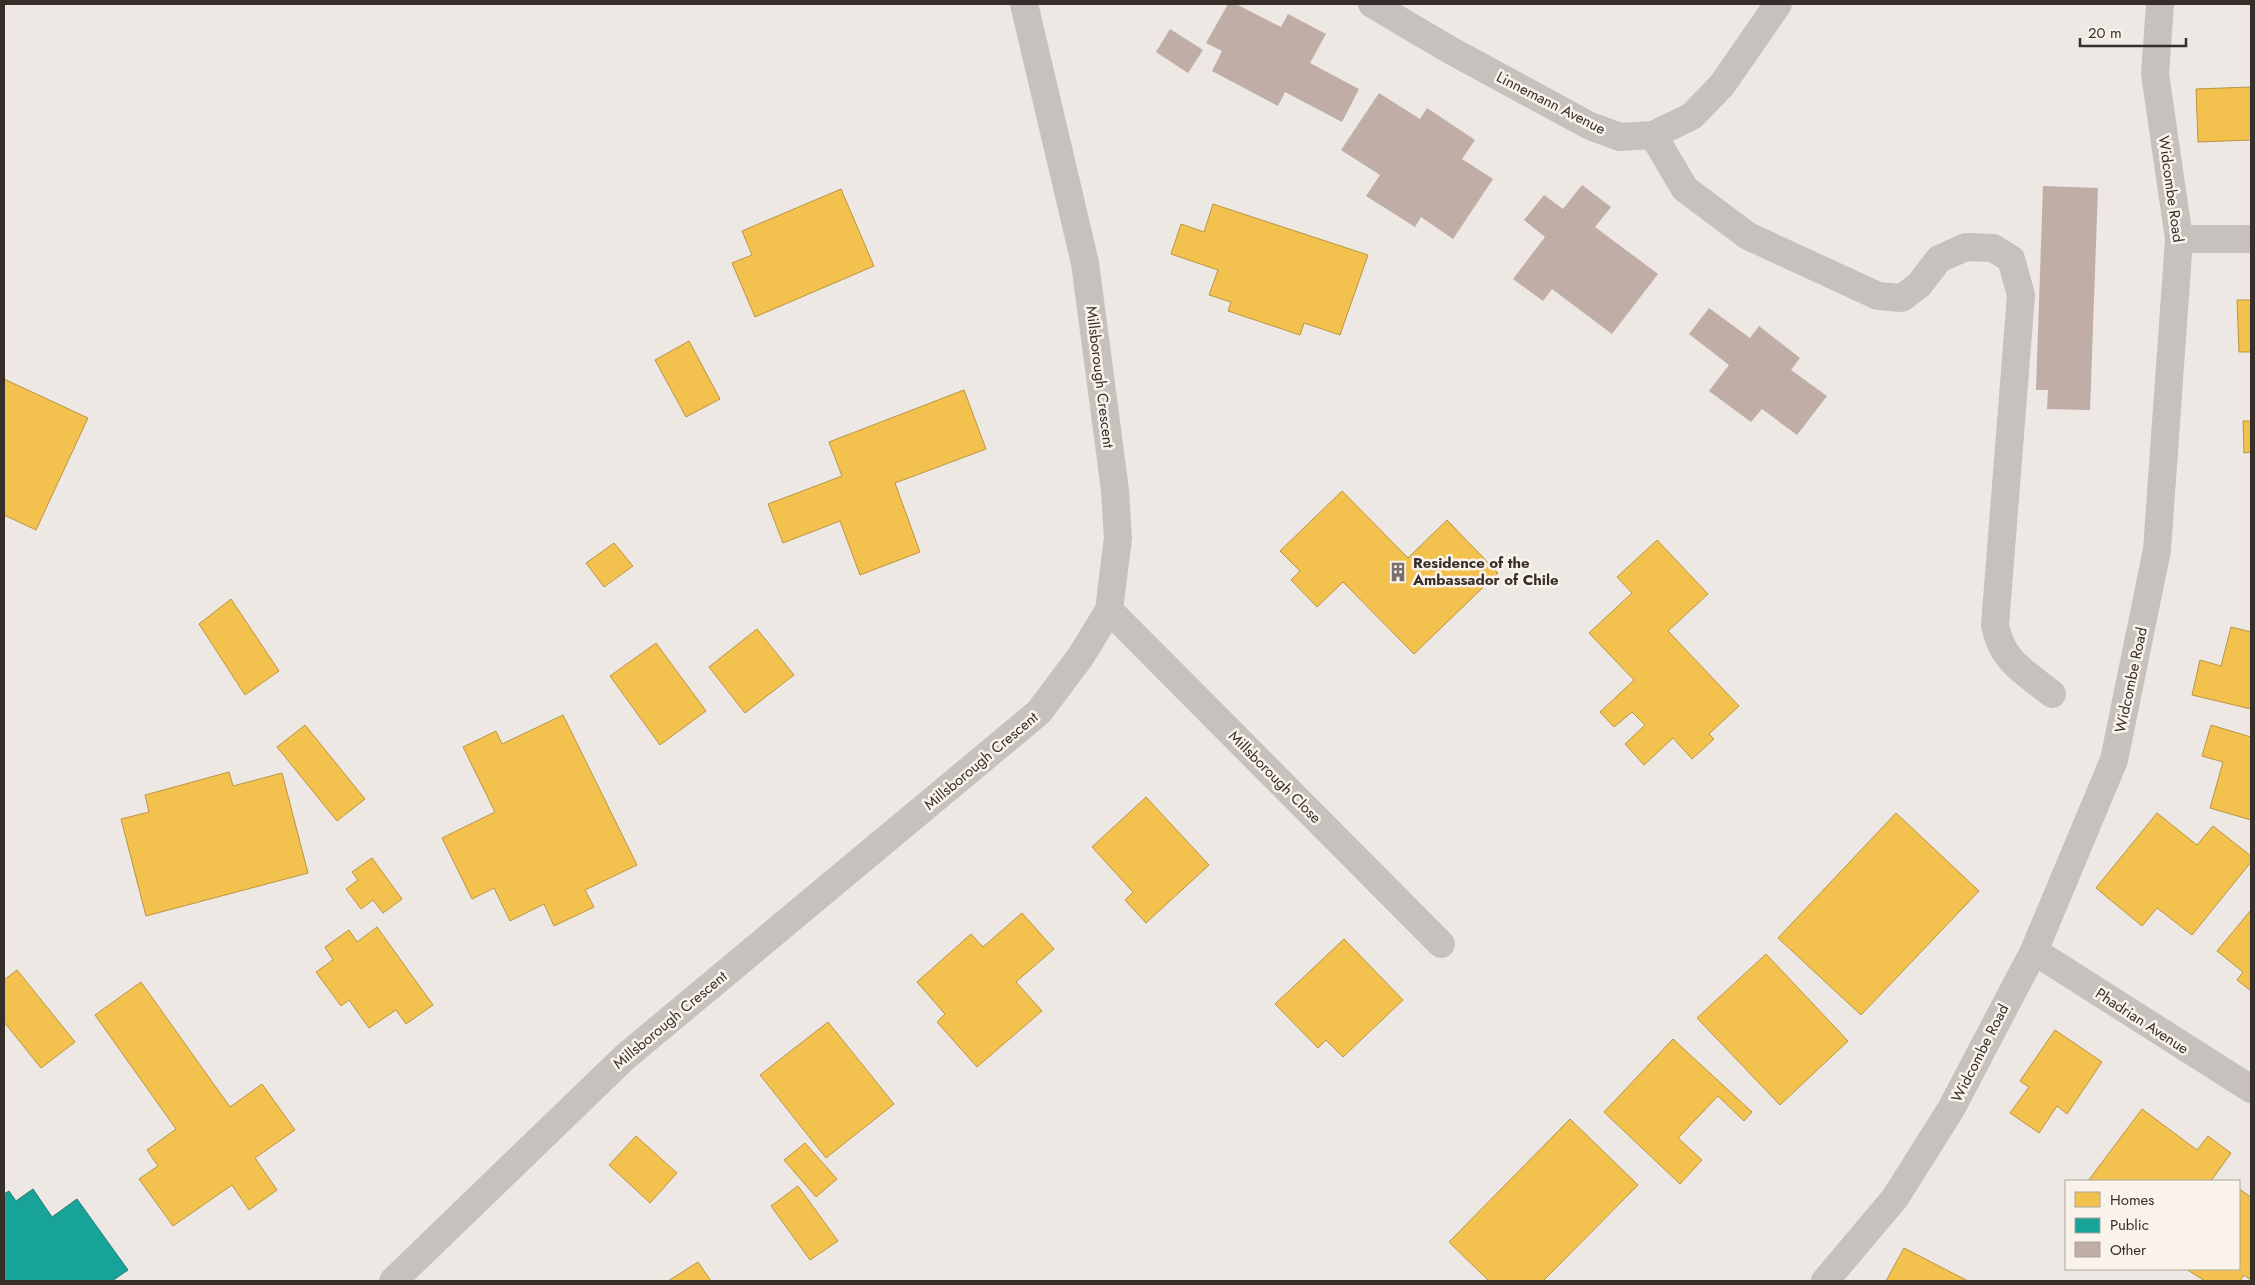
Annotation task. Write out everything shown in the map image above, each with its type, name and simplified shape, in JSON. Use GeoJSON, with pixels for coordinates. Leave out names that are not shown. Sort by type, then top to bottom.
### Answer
{"type":"FeatureCollection","features":[{"type":"Feature","properties":{"kind":"street","name":"Millsborough Crescent"},"geometry":{"type":"LineString","coordinates":[[393,1281],[625,1057],[1039,712],[1081,656],[1109,610],[1118,538],[1115,490],[1085,262],[1024,4]]}},
{"type":"Feature","properties":{"kind":"street","name":"Linnemann Avenue"},"geometry":{"type":"LineString","coordinates":[[1372,4],[1450,50],[1590,126],[1620,137],[1653,135],[1692,116],[1722,85],[1778,4]]}},
{"type":"Feature","properties":{"kind":"street","name":"Widcombe Road"},"geometry":{"type":"LineString","coordinates":[[1825,1281],[1896,1198],[1951,1108],[2034,951],[2114,760],[2157,550],[2180,239],[2155,74],[2160,4]]}},
{"type":"Feature","properties":{"kind":"street"},"geometry":{"type":"LineString","coordinates":[[1653,135],[1685,189],[1748,236],[1878,296],[1902,298],[1919,285],[1939,260],[1966,247],[1993,248],[2011,259],[2021,295],[1995,625],[1998,643],[2010,660],[2052,694]]}},
{"type":"Feature","properties":{"kind":"street"},"geometry":{"type":"LineString","coordinates":[[2180,239],[2251,240]]}},
{"type":"Feature","properties":{"kind":"street","name":"Millsborough Close"},"geometry":{"type":"LineString","coordinates":[[1109,610],[1441,944]]}},
{"type":"Feature","properties":{"kind":"street","name":"Phadrian Avenue"},"geometry":{"type":"LineString","coordinates":[[2034,951],[2251,1089]]}},
{"type":"Feature","properties":{"kind":"building: Homes"},"geometry":{"type":"Polygon","coordinates":[[[2251,87],[2251,140],[2198,142],[2196,89],[2251,87]]]}},
{"type":"Feature","properties":{"kind":"building: Homes"},"geometry":{"type":"Polygon","coordinates":[[[841,189],[874,266],[755,317],[732,263],[752,255],[742,231],[841,189]]]}},
{"type":"Feature","properties":{"kind":"building: Homes"},"geometry":{"type":"Polygon","coordinates":[[[1213,204],[1368,255],[1340,335],[1304,323],[1300,335],[1228,311],[1231,302],[1209,295],[1218,270],[1171,254],[1181,224],[1204,232],[1213,204]]]}},
{"type":"Feature","properties":{"kind":"building: Homes"},"geometry":{"type":"Polygon","coordinates":[[[2237,300],[2251,300],[2251,352],[2239,352],[2237,300]]]}},
{"type":"Feature","properties":{"kind":"building: Homes"},"geometry":{"type":"Polygon","coordinates":[[[689,341],[720,399],[686,417],[655,360],[689,341]]]}},
{"type":"Feature","properties":{"kind":"building: Homes"},"geometry":{"type":"Polygon","coordinates":[[[4,379],[88,418],[36,530],[4,515],[4,379]]]}},
{"type":"Feature","properties":{"kind":"building: Homes"},"geometry":{"type":"Polygon","coordinates":[[[964,390],[986,449],[895,483],[920,552],[860,575],[840,521],[783,543],[768,504],[842,476],[829,442],[964,390]]]}},
{"type":"Feature","properties":{"kind":"building: Homes"},"geometry":{"type":"Polygon","coordinates":[[[2243,421],[2251,421],[2251,452],[2244,453],[2243,421]]]}},
{"type":"Feature","properties":{"kind":"building: Homes","name":"Residence of the Ambassador of Chile"},"geometry":{"type":"Polygon","coordinates":[[[1342,491],[1408,558],[1447,520],[1498,573],[1414,654],[1343,582],[1317,607],[1291,580],[1300,571],[1280,551],[1342,491]]]}},
{"type":"Feature","properties":{"kind":"building: Homes"},"geometry":{"type":"Polygon","coordinates":[[[1657,540],[1708,594],[1668,631],[1739,706],[1709,734],[1714,739],[1692,759],[1673,738],[1644,765],[1625,744],[1645,725],[1632,712],[1614,727],[1600,712],[1634,680],[1589,633],[1632,593],[1617,577],[1657,540]]]}},
{"type":"Feature","properties":{"kind":"building: Homes"},"geometry":{"type":"Polygon","coordinates":[[[614,543],[633,566],[604,587],[586,563],[614,543]]]}},
{"type":"Feature","properties":{"kind":"building: Homes"},"geometry":{"type":"Polygon","coordinates":[[[231,599],[279,671],[245,695],[199,624],[231,599]]]}},
{"type":"Feature","properties":{"kind":"building: Homes"},"geometry":{"type":"Polygon","coordinates":[[[2231,627],[2251,632],[2251,709],[2192,695],[2200,660],[2221,666],[2231,627]]]}},
{"type":"Feature","properties":{"kind":"building: Homes"},"geometry":{"type":"Polygon","coordinates":[[[757,629],[794,675],[745,713],[709,667],[757,629]]]}},
{"type":"Feature","properties":{"kind":"building: Homes"},"geometry":{"type":"Polygon","coordinates":[[[656,643],[706,711],[660,745],[610,676],[656,643]]]}},
{"type":"Feature","properties":{"kind":"building: Homes"},"geometry":{"type":"Polygon","coordinates":[[[563,715],[637,865],[585,890],[594,907],[554,926],[544,904],[510,921],[494,888],[472,899],[442,838],[495,812],[463,747],[496,731],[502,744],[563,715]]]}},
{"type":"Feature","properties":{"kind":"building: Homes"},"geometry":{"type":"Polygon","coordinates":[[[305,725],[365,799],[337,821],[277,747],[305,725]]]}},
{"type":"Feature","properties":{"kind":"building: Homes"},"geometry":{"type":"Polygon","coordinates":[[[2211,725],[2251,737],[2251,820],[2210,808],[2223,762],[2202,756],[2211,725]]]}},
{"type":"Feature","properties":{"kind":"building: Homes"},"geometry":{"type":"Polygon","coordinates":[[[229,772],[233,786],[282,773],[308,873],[146,916],[121,819],[149,812],[145,795],[229,772]]]}},
{"type":"Feature","properties":{"kind":"building: Homes"},"geometry":{"type":"Polygon","coordinates":[[[1146,797],[1209,865],[1146,923],[1125,900],[1133,892],[1092,847],[1146,797]]]}},
{"type":"Feature","properties":{"kind":"building: Homes"},"geometry":{"type":"Polygon","coordinates":[[[1896,813],[1979,891],[1861,1015],[1778,938],[1896,813]]]}},
{"type":"Feature","properties":{"kind":"building: Homes"},"geometry":{"type":"Polygon","coordinates":[[[2157,813],[2197,845],[2213,826],[2251,856],[2251,862],[2192,935],[2157,908],[2142,926],[2096,888],[2157,813]]]}},
{"type":"Feature","properties":{"kind":"building: Homes"},"geometry":{"type":"Polygon","coordinates":[[[372,858],[402,899],[383,913],[373,900],[361,909],[346,889],[358,880],[352,872],[372,858]]]}},
{"type":"Feature","properties":{"kind":"building: Homes"},"geometry":{"type":"Polygon","coordinates":[[[2251,910],[2251,991],[2237,980],[2243,972],[2217,951],[2251,910]]]}},
{"type":"Feature","properties":{"kind":"building: Homes"},"geometry":{"type":"Polygon","coordinates":[[[1022,913],[1054,949],[1016,982],[1042,1011],[977,1067],[937,1022],[945,1014],[917,982],[971,934],[983,947],[1022,913]]]}},
{"type":"Feature","properties":{"kind":"building: Homes"},"geometry":{"type":"Polygon","coordinates":[[[377,927],[433,1005],[406,1024],[396,1010],[369,1028],[349,1000],[341,1006],[316,972],[333,960],[325,947],[349,930],[357,942],[377,927]]]}},
{"type":"Feature","properties":{"kind":"building: Homes"},"geometry":{"type":"Polygon","coordinates":[[[1344,939],[1403,1000],[1343,1057],[1326,1040],[1318,1048],[1275,1004],[1344,939]]]}},
{"type":"Feature","properties":{"kind":"building: Homes"},"geometry":{"type":"Polygon","coordinates":[[[1766,954],[1848,1041],[1780,1105],[1697,1018],[1766,954]]]}},
{"type":"Feature","properties":{"kind":"building: Homes"},"geometry":{"type":"Polygon","coordinates":[[[17,970],[75,1042],[41,1068],[4,1022],[4,980],[17,970]]]}},
{"type":"Feature","properties":{"kind":"building: Homes"},"geometry":{"type":"Polygon","coordinates":[[[141,982],[230,1107],[262,1084],[295,1130],[255,1158],[277,1190],[249,1210],[232,1185],[173,1226],[139,1179],[158,1166],[147,1150],[176,1129],[95,1015],[141,982]]]}},
{"type":"Feature","properties":{"kind":"building: Homes"},"geometry":{"type":"Polygon","coordinates":[[[828,1022],[894,1104],[826,1158],[760,1075],[828,1022]]]}},
{"type":"Feature","properties":{"kind":"building: Homes"},"geometry":{"type":"Polygon","coordinates":[[[2055,1030],[2102,1062],[2067,1114],[2057,1106],[2039,1133],[2010,1113],[2029,1087],[2020,1081],[2055,1030]]]}},
{"type":"Feature","properties":{"kind":"building: Homes"},"geometry":{"type":"Polygon","coordinates":[[[1673,1039],[1752,1112],[1744,1121],[1718,1096],[1678,1138],[1702,1160],[1680,1184],[1604,1112],[1673,1039]]]}},
{"type":"Feature","properties":{"kind":"building: Homes"},"geometry":{"type":"Polygon","coordinates":[[[2142,1109],[2197,1150],[2208,1136],[2231,1153],[2212,1180],[2089,1180],[2142,1109]]]}},
{"type":"Feature","properties":{"kind":"building: Homes"},"geometry":{"type":"Polygon","coordinates":[[[1570,1119],[1638,1185],[1543,1281],[1489,1281],[1449,1242],[1570,1119]]]}},
{"type":"Feature","properties":{"kind":"building: Homes"},"geometry":{"type":"Polygon","coordinates":[[[636,1136],[677,1173],[650,1203],[609,1165],[636,1136]]]}},
{"type":"Feature","properties":{"kind":"building: Homes"},"geometry":{"type":"Polygon","coordinates":[[[805,1143],[837,1179],[816,1197],[784,1160],[805,1143]]]}},
{"type":"Feature","properties":{"kind":"building: Homes"},"geometry":{"type":"Polygon","coordinates":[[[798,1186],[838,1241],[810,1260],[771,1206],[798,1186]]]}},
{"type":"Feature","properties":{"kind":"building: Homes"},"geometry":{"type":"Polygon","coordinates":[[[2240,1190],[2251,1197],[2251,1280],[2244,1275],[2240,1281],[2205,1281],[2188,1270],[2240,1270],[2240,1190]]]}},
{"type":"Feature","properties":{"kind":"building: Homes"},"geometry":{"type":"Polygon","coordinates":[[[1904,1248],[1968,1281],[1886,1281],[1904,1248]]]}},
{"type":"Feature","properties":{"kind":"building: Homes"},"geometry":{"type":"Polygon","coordinates":[[[698,1262],[711,1281],[668,1281],[698,1262]]]}},
{"type":"Feature","properties":{"kind":"building: Public"},"geometry":{"type":"Polygon","coordinates":[[[33,1189],[52,1217],[77,1199],[128,1270],[112,1281],[4,1281],[4,1194],[9,1191],[16,1201],[33,1189]]]}},
{"type":"Feature","properties":{"kind":"building: Other"},"geometry":{"type":"Polygon","coordinates":[[[1228,4],[1236,4],[1281,27],[1288,14],[1326,34],[1310,63],[1359,89],[1342,122],[1285,92],[1278,106],[1212,71],[1222,51],[1206,43],[1228,4]]]}},
{"type":"Feature","properties":{"kind":"building: Other"},"geometry":{"type":"Polygon","coordinates":[[[1170,29],[1203,50],[1188,73],[1156,52],[1170,29]]]}},
{"type":"Feature","properties":{"kind":"building: Other"},"geometry":{"type":"Polygon","coordinates":[[[1379,93],[1420,119],[1427,108],[1475,140],[1462,159],[1493,179],[1453,239],[1421,217],[1415,227],[1366,196],[1380,175],[1341,150],[1379,93]]]}},
{"type":"Feature","properties":{"kind":"building: Other"},"geometry":{"type":"Polygon","coordinates":[[[1582,185],[1611,207],[1595,227],[1658,274],[1612,334],[1552,289],[1543,301],[1513,279],[1545,237],[1524,220],[1544,195],[1563,209],[1582,185]]]}},
{"type":"Feature","properties":{"kind":"building: Other"},"geometry":{"type":"Polygon","coordinates":[[[2043,186],[2098,188],[2090,410],[2047,409],[2048,390],[2036,390],[2043,186]]]}},
{"type":"Feature","properties":{"kind":"building: Other"},"geometry":{"type":"Polygon","coordinates":[[[1709,308],[1750,338],[1759,326],[1800,358],[1791,370],[1827,396],[1797,435],[1762,409],[1751,422],[1709,391],[1729,365],[1689,334],[1709,308]]]}},
{"type":"Feature","properties":{"kind":"place","name":"Residence of the Ambassador of Chile"},"geometry":{"type":"Point","coordinates":[1398,572]}}]}
